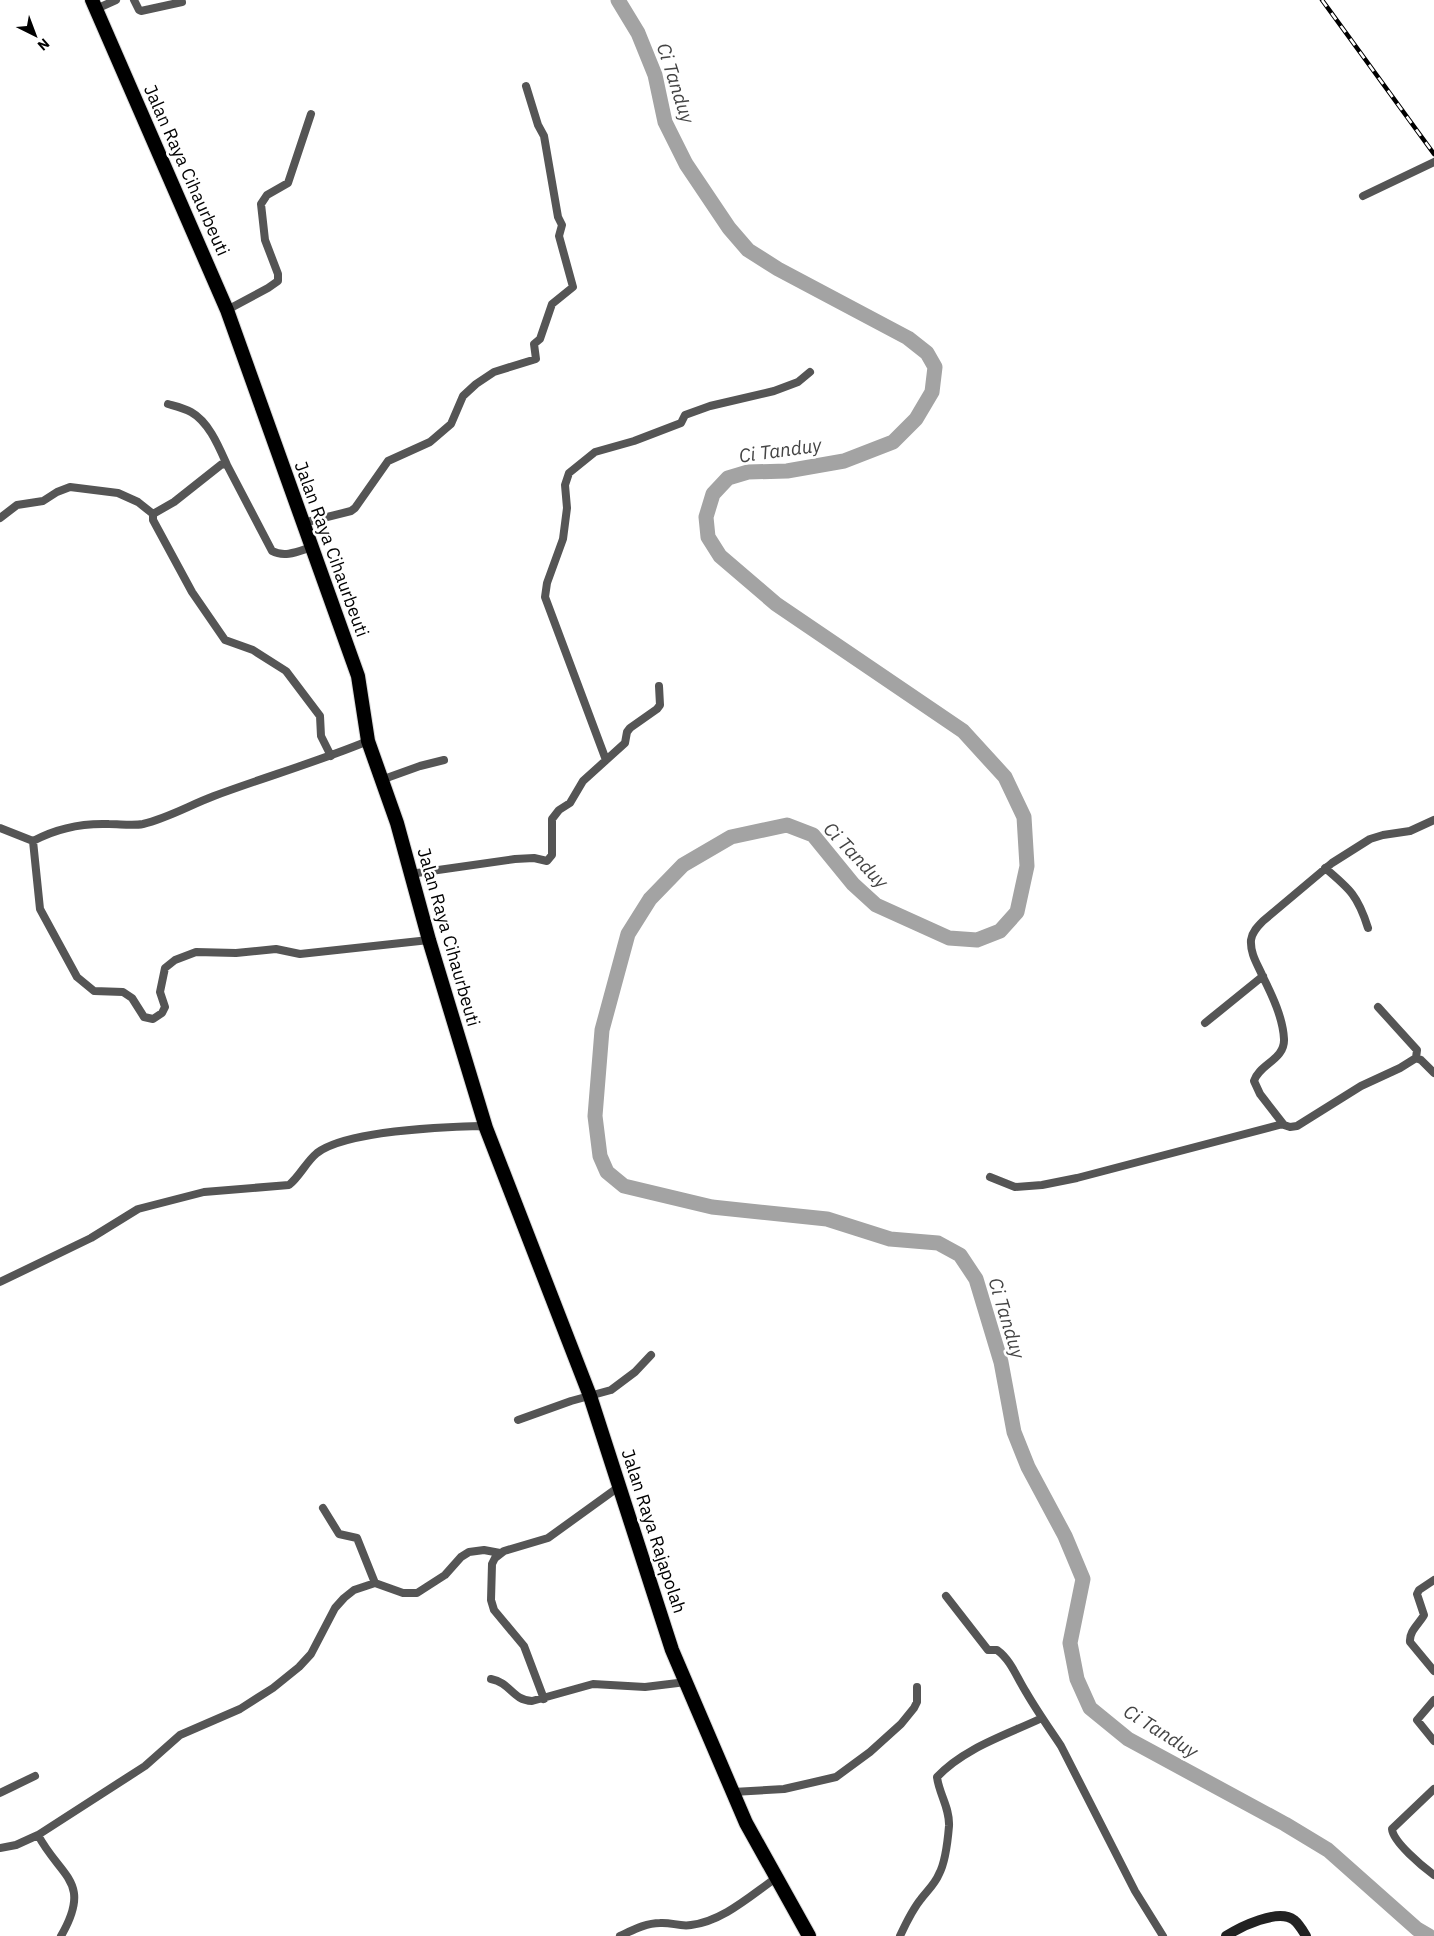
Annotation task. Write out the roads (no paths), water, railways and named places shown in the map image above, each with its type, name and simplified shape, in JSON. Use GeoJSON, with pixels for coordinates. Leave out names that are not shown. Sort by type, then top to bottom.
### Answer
{"type":"FeatureCollection","features":[{"type":"Feature","properties":{"kind":"highway","name":"Jalan Raya Cihaurbeuti"},"geometry":{"type":"LineString","coordinates":[[94,5],[226,310],[358,676],[368,741],[397,823],[429,940],[486,1128]]}},
{"type":"Feature","properties":{"kind":"highway","name":"Jalan Raya Rajapolah"},"geometry":{"type":"LineString","coordinates":[[486,1128],[590,1395],[672,1650],[746,1823],[809,1936]]}},
{"type":"Feature","properties":{"kind":"main road"},"geometry":{"type":"LineString","coordinates":[[1226,1936],[1239,1928],[1272,1916],[1294,1919],[1306,1936]]}},
{"type":"Feature","properties":{"kind":"street"},"geometry":{"type":"LineString","coordinates":[[94,5],[116,0]]}},
{"type":"Feature","properties":{"kind":"street"},"geometry":{"type":"LineString","coordinates":[[134,0],[141,11],[182,2]]}},
{"type":"Feature","properties":{"kind":"street"},"geometry":{"type":"LineString","coordinates":[[303,523],[351,511],[388,461],[430,442],[451,424],[463,396],[476,384],[494,372],[536,359],[534,344],[540,339],[552,304],[573,287],[559,236],[562,225],[558,216],[544,136],[538,125],[526,86]]}},
{"type":"Feature","properties":{"kind":"street"},"geometry":{"type":"LineString","coordinates":[[226,310],[268,288],[278,280],[278,274],[265,240],[261,204],[267,195],[288,183],[311,114]]}},
{"type":"Feature","properties":{"kind":"street"},"geometry":{"type":"LineString","coordinates":[[1363,196],[1434,162]]}},
{"type":"Feature","properties":{"kind":"street"},"geometry":{"type":"LineString","coordinates":[[606,760],[545,598],[547,583],[563,539],[567,508],[565,485],[567,477],[577,466],[599,450],[634,441],[681,423],[685,415],[707,407],[772,392],[796,383],[810,372]]}},
{"type":"Feature","properties":{"kind":"street"},"geometry":{"type":"LineString","coordinates":[[168,404],[190,411],[200,418],[216,440],[272,551],[278,554],[285,554],[312,547]]}},
{"type":"Feature","properties":{"kind":"street"},"geometry":{"type":"LineString","coordinates":[[153,514],[174,502],[222,464],[227,465]]}},
{"type":"Feature","properties":{"kind":"street"},"geometry":{"type":"LineString","coordinates":[[0,518],[17,505],[43,501],[57,492],[70,488],[118,492],[138,502],[153,514]]}},
{"type":"Feature","properties":{"kind":"street"},"geometry":{"type":"LineString","coordinates":[[153,514],[153,520],[192,592],[226,640],[253,650],[286,672],[320,716],[321,736],[331,756]]}},
{"type":"Feature","properties":{"kind":"street"},"geometry":{"type":"LineString","coordinates":[[410,874],[515,859],[534,858],[548,861],[552,855],[552,819],[559,810],[570,802],[583,781],[625,742],[630,728],[659,707],[659,686]]}},
{"type":"Feature","properties":{"kind":"street"},"geometry":{"type":"LineString","coordinates":[[0,828],[33,841],[54,830],[70,826],[142,824],[171,815],[219,794],[331,756],[368,741]]}},
{"type":"Feature","properties":{"kind":"street"},"geometry":{"type":"LineString","coordinates":[[381,780],[420,766],[444,760]]}},
{"type":"Feature","properties":{"kind":"street"},"geometry":{"type":"LineString","coordinates":[[1416,1058],[1400,1068],[1360,1086],[1297,1126],[1290,1127],[1284,1124],[1260,1094],[1254,1082],[1257,1074],[1278,1055],[1284,1046],[1284,1038],[1279,1014],[1254,960],[1251,940],[1255,930],[1325,868],[1376,836],[1410,831],[1434,820]]}},
{"type":"Feature","properties":{"kind":"street"},"geometry":{"type":"LineString","coordinates":[[33,841],[40,909],[77,977],[94,991],[123,992],[132,998],[144,1017],[153,1019],[162,1013],[165,1007],[160,992],[165,968],[175,960],[196,952],[236,953],[276,949],[300,954],[429,940]]}},
{"type":"Feature","properties":{"kind":"street"},"geometry":{"type":"LineString","coordinates":[[1325,868],[1354,895],[1361,906],[1368,928]]}},
{"type":"Feature","properties":{"kind":"street"},"geometry":{"type":"LineString","coordinates":[[1205,1023],[1263,976]]}},
{"type":"Feature","properties":{"kind":"street"},"geometry":{"type":"LineString","coordinates":[[1378,1007],[1417,1050],[1416,1058]]}},
{"type":"Feature","properties":{"kind":"street"},"geometry":{"type":"LineString","coordinates":[[1416,1058],[1421,1060],[1434,1073]]}},
{"type":"Feature","properties":{"kind":"street"},"geometry":{"type":"LineString","coordinates":[[990,1177],[1015,1187],[1042,1185],[1087,1176],[1284,1124]]}},
{"type":"Feature","properties":{"kind":"street"},"geometry":{"type":"LineString","coordinates":[[0,1282],[91,1238],[138,1209],[204,1192],[289,1185],[298,1178],[303,1169],[317,1154],[329,1146],[366,1136],[435,1128],[480,1126],[486,1128]]}},
{"type":"Feature","properties":{"kind":"street"},"geometry":{"type":"LineString","coordinates":[[518,1420],[590,1395],[611,1390],[635,1372],[651,1354]]}},
{"type":"Feature","properties":{"kind":"street"},"geometry":{"type":"LineString","coordinates":[[0,1848],[38,1835],[145,1766],[180,1735],[240,1709],[273,1688],[300,1667],[311,1654],[336,1608],[354,1590],[375,1583],[403,1593],[417,1593],[445,1575],[461,1557],[470,1552],[484,1550],[500,1553],[548,1538],[620,1486]]}},
{"type":"Feature","properties":{"kind":"street"},"geometry":{"type":"LineString","coordinates":[[323,1508],[339,1534],[357,1538],[375,1583]]}},
{"type":"Feature","properties":{"kind":"street"},"geometry":{"type":"LineString","coordinates":[[500,1553],[492,1564],[490,1600],[494,1610],[524,1646],[544,1699]]}},
{"type":"Feature","properties":{"kind":"street"},"geometry":{"type":"LineString","coordinates":[[1434,1580],[1416,1594],[1424,1615],[1409,1638],[1410,1642],[1434,1671]]}},
{"type":"Feature","properties":{"kind":"street"},"geometry":{"type":"LineString","coordinates":[[946,1596],[988,1650],[998,1650],[1004,1655],[1062,1749],[1135,1891],[1163,1936]]}},
{"type":"Feature","properties":{"kind":"street"},"geometry":{"type":"LineString","coordinates":[[491,1679],[503,1683],[523,1701],[544,1699],[593,1684],[645,1688],[686,1682]]}},
{"type":"Feature","properties":{"kind":"street"},"geometry":{"type":"LineString","coordinates":[[733,1792],[784,1789],[836,1777],[870,1752],[901,1724],[917,1702],[917,1687]]}},
{"type":"Feature","properties":{"kind":"street"},"geometry":{"type":"LineString","coordinates":[[1434,1700],[1417,1720],[1434,1741]]}},
{"type":"Feature","properties":{"kind":"street"},"geometry":{"type":"LineString","coordinates":[[900,1936],[916,1906],[934,1884],[942,1867],[949,1826],[946,1803],[938,1788],[937,1778],[945,1769],[978,1747],[1042,1718]]}},
{"type":"Feature","properties":{"kind":"street"},"geometry":{"type":"LineString","coordinates":[[0,1793],[35,1776]]}},
{"type":"Feature","properties":{"kind":"street"},"geometry":{"type":"LineString","coordinates":[[1434,1789],[1392,1829],[1392,1833],[1398,1842],[1434,1875]]}},
{"type":"Feature","properties":{"kind":"street"},"geometry":{"type":"LineString","coordinates":[[38,1835],[74,1886],[75,1896],[73,1905],[61,1936]]}},
{"type":"Feature","properties":{"kind":"street"},"geometry":{"type":"LineString","coordinates":[[620,1936],[650,1924],[662,1922],[678,1926],[710,1920],[776,1878]]}},
{"type":"Feature","properties":{"kind":"waterway","name":"Ci Tanduy"},"geometry":{"type":"LineString","coordinates":[[618,0],[638,33],[655,75],[665,122],[686,164],[729,228],[748,250],[778,269],[908,338],[927,353],[935,367],[932,392],[916,419],[893,442],[844,461],[787,471],[748,472],[728,478],[713,494],[706,517],[708,537],[720,556],[776,604],[963,731],[1005,777],[1024,817],[1027,866],[1017,912],[1000,931],[977,940],[949,938],[876,905],[853,884],[813,835],[787,825],[731,837],[683,865],[650,899],[628,934],[602,1030],[595,1116],[600,1156],[607,1172],[624,1186],[712,1207],[827,1219],[890,1239],[938,1243],[960,1255],[976,1279],[1001,1362],[1014,1432],[1028,1467],[1065,1536],[1083,1579],[1070,1643],[1077,1679],[1090,1708],[1128,1739],[1285,1824],[1328,1850],[1417,1929],[1429,1936]]}},
{"type":"Feature","properties":{"kind":"railway"},"geometry":{"type":"LineString","coordinates":[[1322,0],[1434,154]]}}]}
